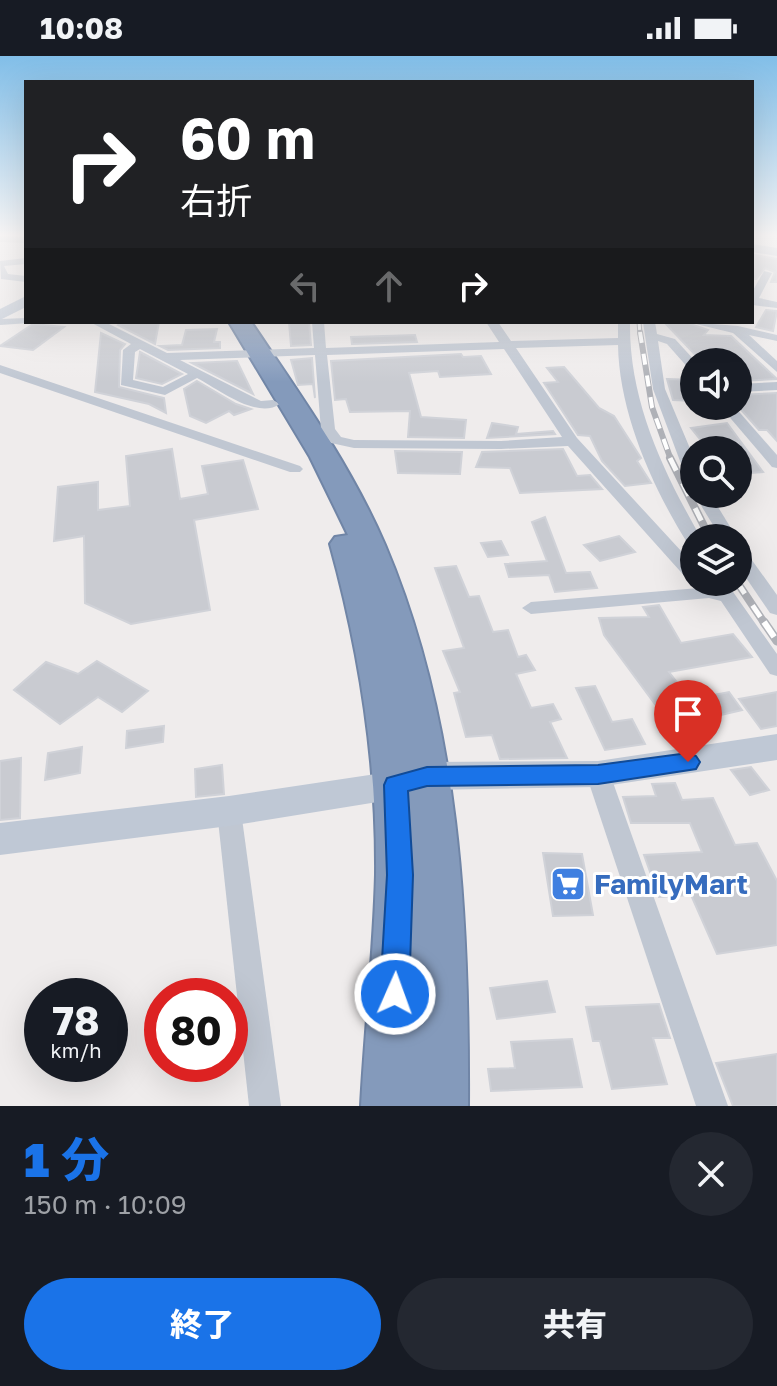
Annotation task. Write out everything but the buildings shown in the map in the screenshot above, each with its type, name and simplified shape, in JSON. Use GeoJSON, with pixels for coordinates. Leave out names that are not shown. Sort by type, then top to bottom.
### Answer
{"type":"FeatureCollection","features":[{"type":"Feature","properties":{"kind":"highway"},"geometry":{"type":"LineString","coordinates":[[224,324],[248,344],[312,445],[334,472],[384,584],[401,640],[411,781],[441,1014],[438,1106]]}},
{"type":"Feature","properties":{"kind":"highway"},"geometry":{"type":"LineString","coordinates":[[248,344],[273,404],[327,500],[356,574],[379,675],[411,781],[400,875],[391,1106]]}},
{"type":"Feature","properties":{"kind":"street"},"geometry":{"type":"LineString","coordinates":[[754,301],[777,305]]}},
{"type":"Feature","properties":{"kind":"street"},"geometry":{"type":"LineString","coordinates":[[1,315],[24,302]]}},
{"type":"Feature","properties":{"kind":"street"},"geometry":{"type":"LineString","coordinates":[[1,315],[24,321]]}},
{"type":"Feature","properties":{"kind":"street"},"geometry":{"type":"LineString","coordinates":[[100,324],[259,405],[273,404]]}},
{"type":"Feature","properties":{"kind":"street"},"geometry":{"type":"LineString","coordinates":[[312,445],[320,352],[318,324]]}},
{"type":"Feature","properties":{"kind":"street"},"geometry":{"type":"LineString","coordinates":[[493,324],[572,441],[680,561]]}},
{"type":"Feature","properties":{"kind":"street"},"geometry":{"type":"LineString","coordinates":[[624,324],[622,341],[648,444],[685,524]]}},
{"type":"Feature","properties":{"kind":"street"},"geometry":{"type":"LineString","coordinates":[[717,324],[740,326],[777,338]]}},
{"type":"Feature","properties":{"kind":"street"},"geometry":{"type":"LineString","coordinates":[[740,326],[777,368]]}},
{"type":"Feature","properties":{"kind":"street"},"geometry":{"type":"LineString","coordinates":[[649,329],[671,341],[680,351]]}},
{"type":"Feature","properties":{"kind":"street"},"geometry":{"type":"LineString","coordinates":[[649,329],[659,389],[680,442]]}},
{"type":"Feature","properties":{"kind":"street"},"geometry":{"type":"LineString","coordinates":[[164,357],[248,344],[320,352],[622,341]]}},
{"type":"Feature","properties":{"kind":"street"},"geometry":{"type":"LineString","coordinates":[[138,345],[129,350],[126,382],[165,391],[196,374]]}},
{"type":"Feature","properties":{"kind":"street"},"geometry":{"type":"LineString","coordinates":[[0,369],[312,445],[336,440],[354,444],[501,445],[572,441]]}},
{"type":"Feature","properties":{"kind":"street"},"geometry":{"type":"LineString","coordinates":[[752,387],[777,386]]}},
{"type":"Feature","properties":{"kind":"street"},"geometry":{"type":"LineString","coordinates":[[739,420],[777,464]]}},
{"type":"Feature","properties":{"kind":"street"},"geometry":{"type":"LineString","coordinates":[[752,568],[768,586],[777,609]]}},
{"type":"Feature","properties":{"kind":"street"},"geometry":{"type":"LineString","coordinates":[[531,608],[680,592]]}},
{"type":"Feature","properties":{"kind":"street"},"geometry":{"type":"LineString","coordinates":[[719,596],[777,669]]}},
{"type":"Feature","properties":{"kind":"street"},"geometry":{"type":"LineString","coordinates":[[0,839],[229,811],[411,781],[598,774],[777,747]]}},
{"type":"Feature","properties":{"kind":"street"},"geometry":{"type":"LineString","coordinates":[[598,774],[712,1106]]}},
{"type":"Feature","properties":{"kind":"street"},"geometry":{"type":"LineString","coordinates":[[229,811],[265,1106]]}},
{"type":"Feature","properties":{"kind":"railway"},"geometry":{"type":"LineString","coordinates":[[639,324],[640,334]]}},
{"type":"Feature","properties":{"kind":"railway"},"geometry":{"type":"LineString","coordinates":[[640,332],[652,407],[671,460]]}},
{"type":"Feature","properties":{"kind":"railway"},"geometry":{"type":"LineString","coordinates":[[671,460],[703,524]]}},
{"type":"Feature","properties":{"kind":"railway"},"geometry":{"type":"LineString","coordinates":[[746,596],[765,624]]}},
{"type":"Feature","properties":{"kind":"railway"},"geometry":{"type":"LineString","coordinates":[[764,622],[777,641]]}},
{"type":"Feature","properties":{"kind":"place","name":"FamilyMart"},"geometry":{"type":"Point","coordinates":[568,884]}},
{"type":"Feature","properties":{"kind":"route"},"geometry":{"type":"LineString","coordinates":[[395,994],[400,875],[396,785],[427,776],[598,774],[688,762]]}}]}
